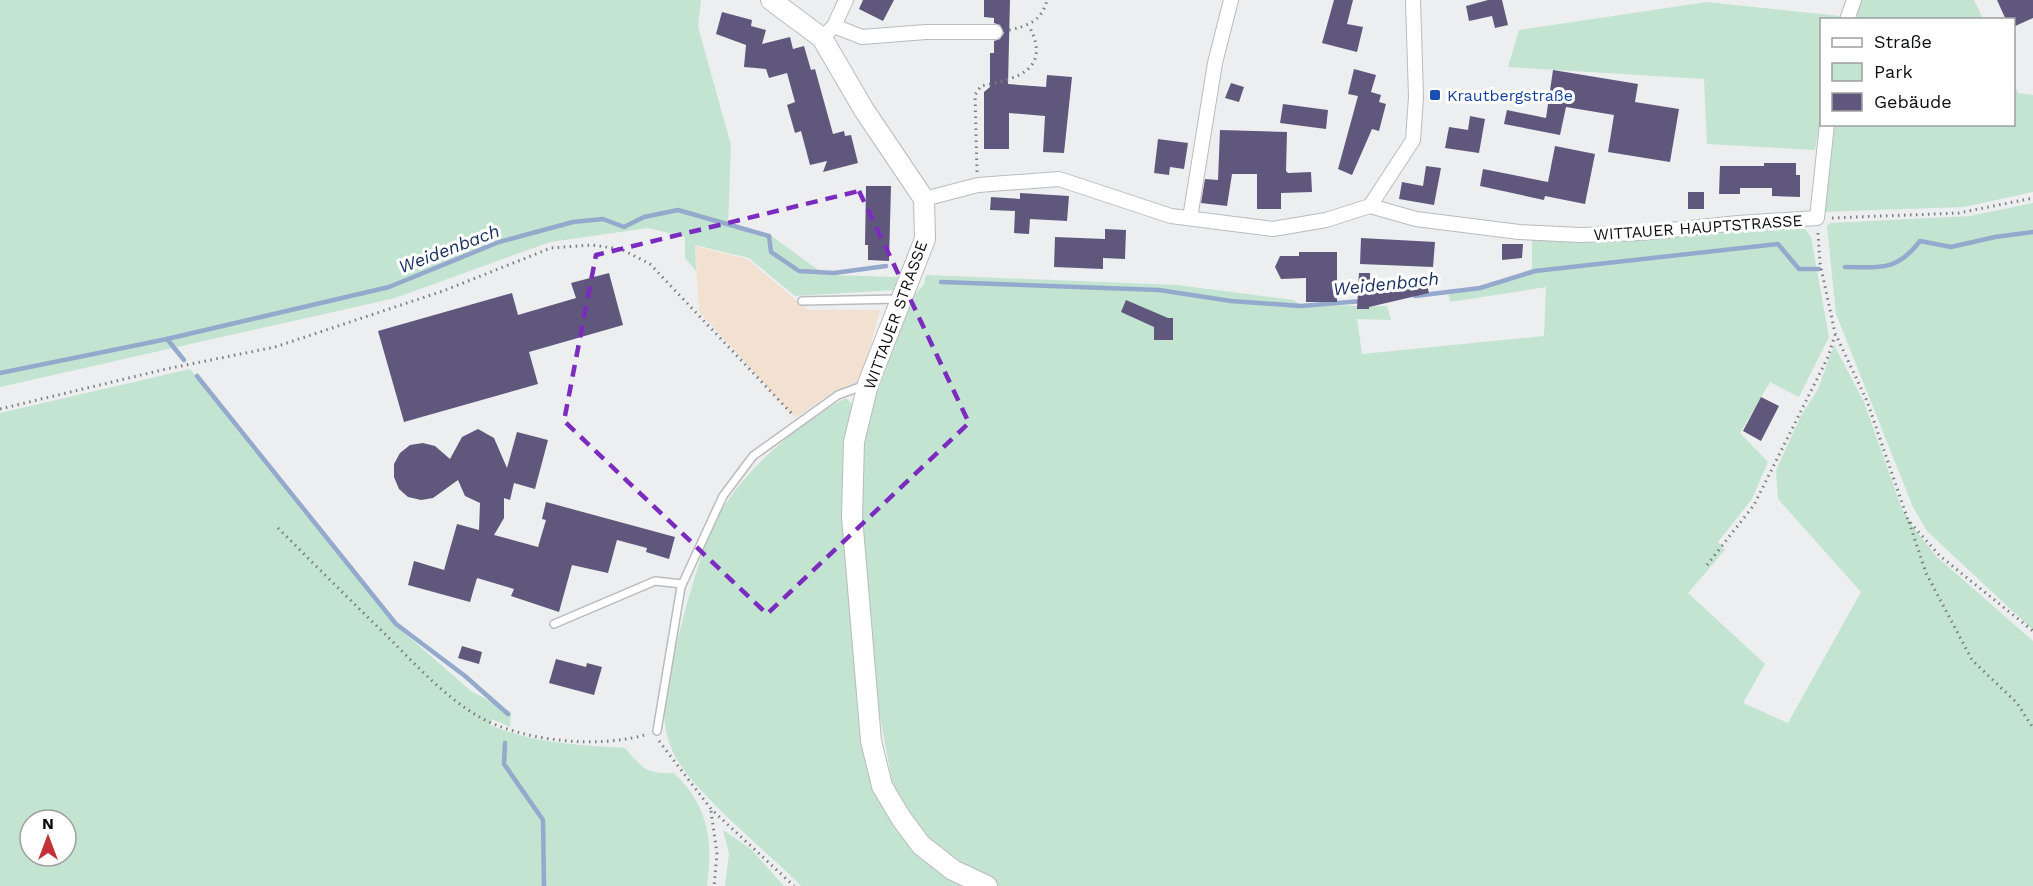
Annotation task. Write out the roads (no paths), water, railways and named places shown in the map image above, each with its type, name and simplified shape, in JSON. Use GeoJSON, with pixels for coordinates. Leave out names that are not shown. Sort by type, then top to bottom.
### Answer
{"type":"FeatureCollection","features":[{"type":"Feature","properties":{"kind":"street"},"geometry":{"type":"LineString","coordinates":[[771,0],[828,32],[862,37],[926,32],[995,32]]}},
{"type":"Feature","properties":{"kind":"street"},"geometry":{"type":"LineString","coordinates":[[828,32],[846,0]]}},
{"type":"Feature","properties":{"kind":"street"},"geometry":{"type":"LineString","coordinates":[[1190,218],[1215,63],[1232,0]]}},
{"type":"Feature","properties":{"kind":"street"},"geometry":{"type":"LineString","coordinates":[[828,32],[864,110],[924,199],[978,185],[1059,179],[1171,216],[1273,229],[1326,220],[1370,206],[1413,140],[1416,98],[1413,0]]}},
{"type":"Feature","properties":{"kind":"street"},"geometry":{"type":"LineString","coordinates":[[1847,18],[1854,0]]}},
{"type":"Feature","properties":{"kind":"street","name":"WITTAUER HAUPTSTRASSE"},"geometry":{"type":"LineString","coordinates":[[1370,206],[1416,219],[1519,232],[1580,235],[1641,234],[1738,223],[1816,218],[1827,126]]}},
{"type":"Feature","properties":{"kind":"street","name":"WITTAUER STRASSE"},"geometry":{"type":"LineString","coordinates":[[924,199],[925,239],[904,299],[868,384],[854,442],[852,517],[871,741],[882,786],[921,845],[953,870],[987,886]]}},
{"type":"Feature","properties":{"kind":"lane"},"geometry":{"type":"LineString","coordinates":[[802,301],[904,299]]}},
{"type":"Feature","properties":{"kind":"lane"},"geometry":{"type":"LineString","coordinates":[[657,731],[682,584],[723,496],[753,456],[838,395],[868,384]]}},
{"type":"Feature","properties":{"kind":"lane"},"geometry":{"type":"LineString","coordinates":[[554,624],[655,581],[682,584]]}},
{"type":"Feature","properties":{"kind":"waterway","name":"Weidenbach"},"geometry":{"type":"LineString","coordinates":[[0,373],[167,339],[389,287],[499,242],[573,222],[603,219],[624,227],[644,217],[678,210],[769,236],[771,252],[799,271],[834,273],[886,266]]}},
{"type":"Feature","properties":{"kind":"waterway","name":"Weidenbach"},"geometry":{"type":"LineString","coordinates":[[1845,267],[1887,266],[1903,258],[1920,241],[1951,247],[1995,237],[2033,232]]}},
{"type":"Feature","properties":{"kind":"waterway","name":"Weidenbach"},"geometry":{"type":"LineString","coordinates":[[1415,296],[1480,288],[1535,271],[1778,244],[1799,269],[1819,269]]}},
{"type":"Feature","properties":{"kind":"waterway","name":"Weidenbach"},"geometry":{"type":"LineString","coordinates":[[941,282],[1159,290],[1231,301],[1301,306],[1362,301]]}},
{"type":"Feature","properties":{"kind":"waterway"},"geometry":{"type":"LineString","coordinates":[[167,339],[184,360]]}},
{"type":"Feature","properties":{"kind":"waterway"},"geometry":{"type":"LineString","coordinates":[[197,376],[396,624],[465,676],[508,714]]}},
{"type":"Feature","properties":{"kind":"waterway"},"geometry":{"type":"LineString","coordinates":[[505,743],[504,764],[543,820],[544,886]]}},
{"type":"Feature","properties":{"kind":"place","name":"Krautbergstraße"},"geometry":{"type":"Point","coordinates":[1435,95]}}]}
